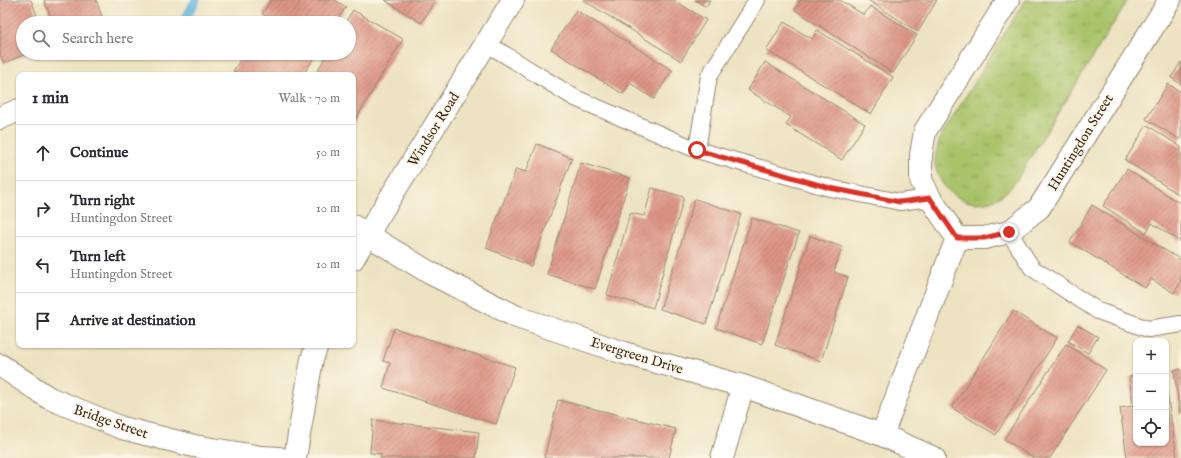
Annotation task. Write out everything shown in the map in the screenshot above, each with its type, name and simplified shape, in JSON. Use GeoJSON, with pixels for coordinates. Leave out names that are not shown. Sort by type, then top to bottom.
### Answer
{"type":"FeatureCollection","features":[{"type":"Feature","properties":{"kind":"street","name":"Windsor Road"},"geometry":{"type":"LineString","coordinates":[[356,247],[360,230],[486,43],[513,0]]}},
{"type":"Feature","properties":{"kind":"street"},"geometry":{"type":"LineString","coordinates":[[882,436],[957,238],[930,198],[921,180],[925,131],[1008,0]]}},
{"type":"Feature","properties":{"kind":"street","name":"Huntingdon Street"},"geometry":{"type":"LineString","coordinates":[[957,238],[984,238],[1009,232],[1039,208],[1170,0]]}},
{"type":"Feature","properties":{"kind":"street"},"geometry":{"type":"LineString","coordinates":[[0,118],[16,111]]}},
{"type":"Feature","properties":{"kind":"street","name":"Evergreen Drive"},"geometry":{"type":"LineString","coordinates":[[360,230],[430,273],[517,317],[624,352],[743,386],[882,436],[934,458]]}},
{"type":"Feature","properties":{"kind":"street"},"geometry":{"type":"LineString","coordinates":[[295,458],[312,359],[316,348]]}},
{"type":"Feature","properties":{"kind":"street","name":"Bridge Street"},"geometry":{"type":"LineString","coordinates":[[0,365],[49,398],[122,428],[194,446],[262,457],[279,458]]}},
{"type":"Feature","properties":{"kind":"street"},"geometry":{"type":"LineString","coordinates":[[722,458],[743,386]]}},
{"type":"Feature","properties":{"kind":"lane"},"geometry":{"type":"LineString","coordinates":[[697,150],[709,76],[757,0]]}},
{"type":"Feature","properties":{"kind":"lane"},"geometry":{"type":"LineString","coordinates":[[486,43],[575,98],[697,150],[830,188],[900,202],[930,198]]}},
{"type":"Feature","properties":{"kind":"lane"},"geometry":{"type":"LineString","coordinates":[[1009,232],[1032,268],[1098,311],[1148,329],[1181,324]]}},
{"type":"Feature","properties":{"kind":"green space"},"geometry":{"type":"Polygon","coordinates":[[[1025,0],[1128,0],[1016,181],[1001,196],[991,201],[980,203],[970,202],[951,193],[938,176],[935,162],[940,138],[1025,0]]]}},
{"type":"Feature","properties":{"kind":"building"},"geometry":{"type":"Polygon","coordinates":[[[0,0],[31,0],[37,16],[16,16],[16,58],[4,63],[0,55],[0,0]]]}},
{"type":"Feature","properties":{"kind":"building"},"geometry":{"type":"Polygon","coordinates":[[[44,0],[96,0],[102,16],[50,16],[44,0]]]}},
{"type":"Feature","properties":{"kind":"building"},"geometry":{"type":"Polygon","coordinates":[[[271,0],[335,0],[346,7],[340,16],[266,16],[262,14],[271,0]]]}},
{"type":"Feature","properties":{"kind":"building"},"geometry":{"type":"Polygon","coordinates":[[[385,0],[435,0],[421,23],[385,0]]]}},
{"type":"Feature","properties":{"kind":"building"},"geometry":{"type":"Polygon","coordinates":[[[583,0],[674,0],[706,20],[681,61],[583,0]]]}},
{"type":"Feature","properties":{"kind":"building"},"geometry":{"type":"Polygon","coordinates":[[[695,0],[710,0],[706,7],[695,0]]]}},
{"type":"Feature","properties":{"kind":"building"},"geometry":{"type":"Polygon","coordinates":[[[801,0],[840,0],[864,15],[870,6],[917,35],[893,73],[795,10],[801,0]]]}},
{"type":"Feature","properties":{"kind":"building"},"geometry":{"type":"Polygon","coordinates":[[[868,0],[937,0],[918,32],[868,0]]]}},
{"type":"Feature","properties":{"kind":"building"},"geometry":{"type":"Polygon","coordinates":[[[353,10],[403,39],[356,119],[356,72],[317,72],[324,60],[356,60],[356,16],[349,16],[353,10]]]}},
{"type":"Feature","properties":{"kind":"building"},"geometry":{"type":"Polygon","coordinates":[[[576,10],[672,70],[654,99],[630,83],[623,94],[551,49],[576,10]]]}},
{"type":"Feature","properties":{"kind":"building"},"geometry":{"type":"Polygon","coordinates":[[[784,22],[812,39],[817,30],[893,77],[871,114],[766,50],[784,22]]]}},
{"type":"Feature","properties":{"kind":"building"},"geometry":{"type":"Polygon","coordinates":[[[240,60],[313,60],[305,72],[233,71],[240,60]]]}},
{"type":"Feature","properties":{"kind":"building"},"geometry":{"type":"Polygon","coordinates":[[[765,62],[865,124],[842,160],[786,125],[791,117],[748,90],[765,62]]]}},
{"type":"Feature","properties":{"kind":"building"},"geometry":{"type":"Polygon","coordinates":[[[1181,62],[1181,84],[1171,78],[1181,62]]]}},
{"type":"Feature","properties":{"kind":"building"},"geometry":{"type":"Polygon","coordinates":[[[1168,84],[1181,92],[1181,140],[1146,119],[1168,84]]]}},
{"type":"Feature","properties":{"kind":"building"},"geometry":{"type":"Polygon","coordinates":[[[1147,125],[1181,147],[1181,196],[1125,160],[1147,125]]]}},
{"type":"Feature","properties":{"kind":"building"},"geometry":{"type":"Polygon","coordinates":[[[537,144],[572,158],[531,266],[486,248],[516,169],[526,172],[537,144]]]}},
{"type":"Feature","properties":{"kind":"building"},"geometry":{"type":"Polygon","coordinates":[[[581,163],[630,178],[595,289],[547,274],[581,163]]]}},
{"type":"Feature","properties":{"kind":"building"},"geometry":{"type":"Polygon","coordinates":[[[1127,169],[1181,204],[1181,242],[1152,223],[1146,233],[1103,206],[1127,169]]]}},
{"type":"Feature","properties":{"kind":"building"},"geometry":{"type":"Polygon","coordinates":[[[652,188],[684,197],[653,308],[607,295],[630,213],[644,216],[652,188]]]}},
{"type":"Feature","properties":{"kind":"building"},"geometry":{"type":"Polygon","coordinates":[[[695,199],[741,214],[706,324],[660,309],[695,199]]]}},
{"type":"Feature","properties":{"kind":"building"},"geometry":{"type":"Polygon","coordinates":[[[1092,205],[1181,260],[1181,282],[1174,293],[1151,279],[1145,288],[1070,242],[1092,205]]]}},
{"type":"Feature","properties":{"kind":"building"},"geometry":{"type":"Polygon","coordinates":[[[752,218],[799,233],[762,344],[716,328],[752,218]]]}},
{"type":"Feature","properties":{"kind":"building"},"geometry":{"type":"Polygon","coordinates":[[[810,236],[842,247],[834,272],[848,277],[821,361],[775,345],[810,236]]]}},
{"type":"Feature","properties":{"kind":"building"},"geometry":{"type":"Polygon","coordinates":[[[1013,311],[1057,338],[996,435],[952,408],[1013,311]]]}},
{"type":"Feature","properties":{"kind":"building"},"geometry":{"type":"Polygon","coordinates":[[[1078,325],[1098,337],[1088,353],[1068,341],[1078,325]]]}},
{"type":"Feature","properties":{"kind":"building"},"geometry":{"type":"Polygon","coordinates":[[[394,328],[515,367],[496,424],[383,388],[390,363],[383,361],[394,328]]]}},
{"type":"Feature","properties":{"kind":"building"},"geometry":{"type":"Polygon","coordinates":[[[1066,344],[1106,370],[1050,458],[1033,458],[1004,439],[1066,344]]]}},
{"type":"Feature","properties":{"kind":"building"},"geometry":{"type":"Polygon","coordinates":[[[1181,369],[1181,413],[1180,414],[1174,370],[1181,369]]]}},
{"type":"Feature","properties":{"kind":"building"},"geometry":{"type":"Polygon","coordinates":[[[1133,376],[1133,406],[1129,377],[1133,376]]]}},
{"type":"Feature","properties":{"kind":"building"},"geometry":{"type":"Polygon","coordinates":[[[558,400],[676,429],[669,458],[544,458],[558,400]]]}},
{"type":"Feature","properties":{"kind":"building"},"geometry":{"type":"Polygon","coordinates":[[[1169,405],[1177,458],[1127,458],[1120,408],[1133,406],[1133,446],[1169,446],[1169,405]]]}},
{"type":"Feature","properties":{"kind":"building"},"geometry":{"type":"Polygon","coordinates":[[[373,420],[479,432],[476,458],[380,458],[381,454],[370,453],[373,420]]]}},
{"type":"Feature","properties":{"kind":"waterway"},"geometry":{"type":"LineString","coordinates":[[187,16],[196,0]]}},
{"type":"Feature","properties":{"kind":"route"},"geometry":{"type":"LineString","coordinates":[[697,150],[830,188],[900,202],[930,198],[957,238],[984,238],[1009,232]]}}]}
